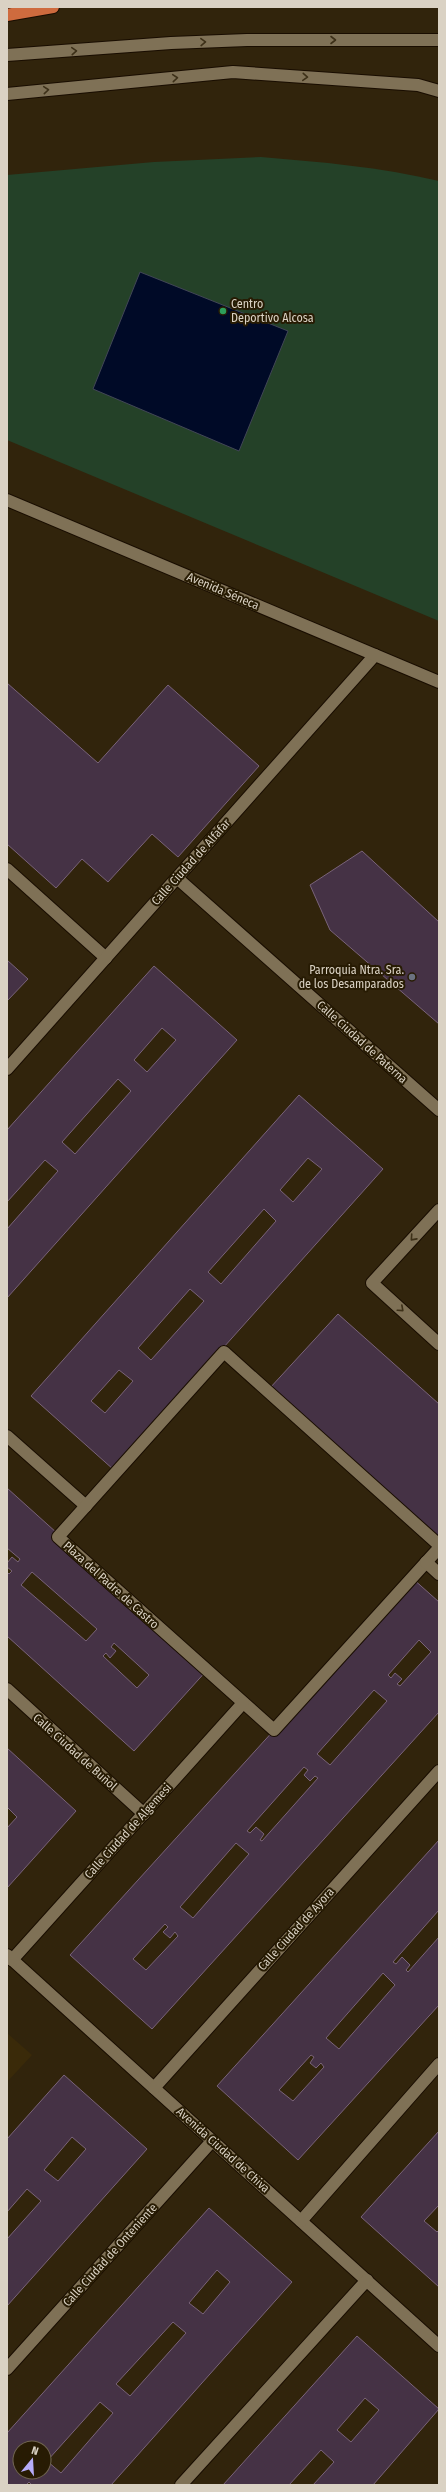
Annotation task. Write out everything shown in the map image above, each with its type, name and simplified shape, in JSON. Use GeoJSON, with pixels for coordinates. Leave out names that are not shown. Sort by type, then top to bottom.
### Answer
{"type":"FeatureCollection","features":[{"type":"Feature","properties":{"kind":"highway"},"geometry":{"type":"LineString","coordinates":[[7,14],[53,7]]}},
{"type":"Feature","properties":{"kind":"street"},"geometry":{"type":"LineString","coordinates":[[7,55],[171,43],[247,40],[439,40]]}},
{"type":"Feature","properties":{"kind":"street"},"geometry":{"type":"LineString","coordinates":[[7,94],[233,72],[418,85],[439,91]]}},
{"type":"Feature","properties":{"kind":"street","name":"Avenida Séneca"},"geometry":{"type":"LineString","coordinates":[[7,500],[439,682]]}},
{"type":"Feature","properties":{"kind":"street","name":"Calle Ciudad de Alfafar"},"geometry":{"type":"LineString","coordinates":[[7,1069],[375,655]]}},
{"type":"Feature","properties":{"kind":"street"},"geometry":{"type":"LineString","coordinates":[[7,870],[106,958]]}},
{"type":"Feature","properties":{"kind":"street","name":"Calle Ciudad de Paterna"},"geometry":{"type":"LineString","coordinates":[[177,878],[439,1110]]}},
{"type":"Feature","properties":{"kind":"street"},"geometry":{"type":"LineString","coordinates":[[439,1210],[372,1283],[439,1344]]}},
{"type":"Feature","properties":{"kind":"street","name":"Plaza del Padre de Castro"},"geometry":{"type":"LineString","coordinates":[[439,1545],[224,1352],[58,1537],[274,1730],[439,1548]]}},
{"type":"Feature","properties":{"kind":"street"},"geometry":{"type":"LineString","coordinates":[[7,1436],[86,1506]]}},
{"type":"Feature","properties":{"kind":"street"},"geometry":{"type":"LineString","coordinates":[[426,1562],[439,1574]]}},
{"type":"Feature","properties":{"kind":"street","name":"Calle Ciudad de Buñol"},"geometry":{"type":"LineString","coordinates":[[7,1689],[144,1814]]}},
{"type":"Feature","properties":{"kind":"street","name":"Calle Ciudad de Algemesi"},"geometry":{"type":"LineString","coordinates":[[10,1958],[144,1814],[244,1703]]}},
{"type":"Feature","properties":{"kind":"street","name":"Calle Ciudad de Ayora"},"geometry":{"type":"LineString","coordinates":[[154,2088],[439,1771]]}},
{"type":"Feature","properties":{"kind":"street","name":"Avenida Ciudad de Chiva"},"geometry":{"type":"LineString","coordinates":[[10,1958],[439,2346]]}},
{"type":"Feature","properties":{"kind":"street"},"geometry":{"type":"LineString","coordinates":[[301,2221],[439,2064]]}},
{"type":"Feature","properties":{"kind":"street","name":"Calle Ciudad de Onteniente"},"geometry":{"type":"LineString","coordinates":[[7,2369],[212,2141]]}},
{"type":"Feature","properties":{"kind":"street"},"geometry":{"type":"LineString","coordinates":[[181,2485],[367,2280]]}},
{"type":"Feature","properties":{"kind":"shaded area"},"geometry":{"type":"Polygon","coordinates":[[[7,2033],[32,2055],[7,2082],[7,2033]]]}},
{"type":"Feature","properties":{"kind":"green space","name":"Centro Deportivo Alcosa"},"geometry":{"type":"Polygon","coordinates":[[[261,157],[373,169],[439,181],[439,621],[7,440],[7,175],[154,162],[261,157]]]}},
{"type":"Feature","properties":{"kind":"water"},"geometry":{"type":"Polygon","coordinates":[[[140,272],[288,331],[239,451],[93,389],[140,272]]]}},
{"type":"Feature","properties":{"kind":"building"},"geometry":{"type":"Polygon","coordinates":[[[7,683],[98,763],[168,685],[259,766],[178,857],[152,834],[108,882],[82,859],[56,888],[7,844],[7,683]]]}},
{"type":"Feature","properties":{"kind":"building","name":"Parroquia Ntra. Sra. de los Desamparados"},"geometry":{"type":"Polygon","coordinates":[[[362,851],[439,922],[439,1024],[330,930],[310,885],[362,851]]]}},
{"type":"Feature","properties":{"kind":"building"},"geometry":{"type":"Polygon","coordinates":[[[7,960],[28,979],[7,1001],[7,960]]]}},
{"type":"Feature","properties":{"kind":"building"},"geometry":{"type":"Polygon","coordinates":[[[154,966],[237,1040],[7,1298],[7,1229],[58,1171],[45,1160],[7,1202],[7,1130],[154,966]],[[162,1028],[134,1060],[147,1072],[176,1040],[162,1028]],[[118,1079],[62,1142],[75,1154],[131,1091],[118,1079]]]}},
{"type":"Feature","properties":{"kind":"building"},"geometry":{"type":"Polygon","coordinates":[[[299,1095],[383,1169],[114,1470],[31,1396],[299,1095]],[[308,1158],[280,1190],[293,1202],[322,1169],[308,1158]],[[264,1209],[208,1272],[221,1284],[276,1221],[264,1209]],[[190,1289],[138,1348],[151,1360],[204,1301],[190,1289]],[[119,1370],[91,1401],[105,1413],[133,1381],[119,1370]]]}},
{"type":"Feature","properties":{"kind":"building"},"geometry":{"type":"Polygon","coordinates":[[[338,1314],[439,1404],[439,1542],[269,1389],[338,1314]]]}},
{"type":"Feature","properties":{"kind":"building"},"geometry":{"type":"Polygon","coordinates":[[[7,1488],[208,1669],[134,1751],[7,1636],[7,1572],[9,1574],[12,1571],[7,1567],[7,1563],[12,1557],[18,1562],[20,1559],[7,1548],[7,1488]],[[32,1572],[21,1585],[86,1641],[97,1629],[32,1572]],[[114,1643],[111,1647],[116,1651],[110,1658],[106,1653],[103,1656],[137,1688],[149,1675],[114,1643]]]}},
{"type":"Feature","properties":{"kind":"building"},"geometry":{"type":"Polygon","coordinates":[[[412,1578],[439,1602],[439,1712],[152,2029],[70,1955],[412,1578]],[[419,1640],[388,1675],[391,1678],[395,1673],[402,1679],[397,1684],[400,1686],[431,1652],[419,1640]],[[374,1690],[317,1754],[330,1765],[387,1701],[374,1690]],[[304,1767],[247,1831],[250,1833],[256,1827],[264,1834],[260,1840],[262,1841],[318,1778],[315,1776],[310,1781],[304,1775],[308,1770],[304,1767]],[[236,1843],[180,1907],[193,1918],[249,1854],[236,1843]],[[165,1924],[133,1959],[146,1970],[178,1936],[175,1932],[170,1938],[163,1932],[168,1927],[165,1924]]]}},
{"type":"Feature","properties":{"kind":"building"},"geometry":{"type":"Polygon","coordinates":[[[7,1748],[76,1811],[7,1888],[7,1828],[17,1817],[7,1807],[7,1748]]]}},
{"type":"Feature","properties":{"kind":"building"},"geometry":{"type":"Polygon","coordinates":[[[439,1840],[439,1910],[393,1962],[396,1964],[402,1957],[410,1965],[406,1970],[408,1972],[439,1937],[439,2005],[298,2160],[217,2086],[439,1840]],[[383,1973],[326,2038],[339,2049],[395,1985],[383,1973]],[[311,2055],[279,2090],[293,2101],[324,2067],[321,2063],[316,2068],[310,2063],[314,2057],[311,2055]]]}},
{"type":"Feature","properties":{"kind":"building"},"geometry":{"type":"Polygon","coordinates":[[[64,2075],[147,2149],[7,2306],[7,2239],[41,2201],[27,2189],[7,2212],[7,2139],[64,2075]],[[72,2137],[44,2170],[58,2181],[86,2149],[72,2137]]]}},
{"type":"Feature","properties":{"kind":"building"},"geometry":{"type":"Polygon","coordinates":[[[439,2131],[439,2205],[424,2221],[437,2232],[439,2230],[439,2287],[361,2217],[439,2131]]]}},
{"type":"Feature","properties":{"kind":"building"},"geometry":{"type":"Polygon","coordinates":[[[209,2208],[292,2282],[111,2485],[32,2485],[29,2482],[26,2485],[7,2485],[7,2433],[209,2208]],[[217,2270],[189,2303],[203,2314],[230,2282],[217,2270]],[[173,2322],[116,2384],[130,2396],[186,2333],[173,2322]]]}},
{"type":"Feature","properties":{"kind":"building"},"geometry":{"type":"Polygon","coordinates":[[[357,2336],[439,2409],[373,2485],[313,2485],[334,2462],[321,2450],[289,2485],[223,2485],[357,2336]],[[365,2398],[337,2430],[351,2442],[379,2410],[365,2398]]]}},
{"type":"Feature","properties":{"kind":"place","name":"Centro Deportivo Alcosa"},"geometry":{"type":"Point","coordinates":[223,311]}},
{"type":"Feature","properties":{"kind":"place","name":"Parroquia Ntra. Sra. de los Desamparados"},"geometry":{"type":"Point","coordinates":[412,977]}}]}
